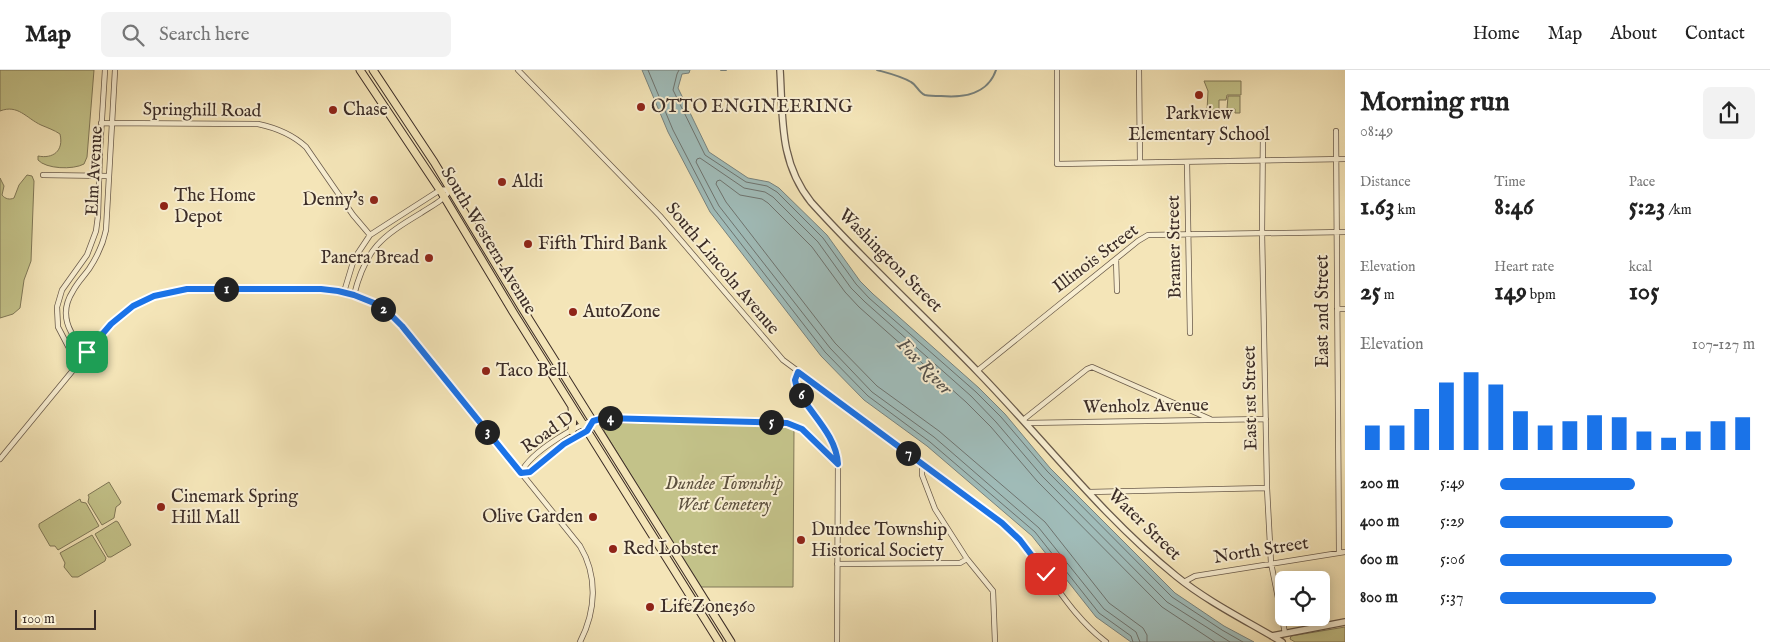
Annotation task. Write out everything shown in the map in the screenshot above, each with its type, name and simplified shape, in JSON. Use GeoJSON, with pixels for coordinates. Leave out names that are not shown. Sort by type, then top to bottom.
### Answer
{"type":"FeatureCollection","features":[{"type":"Feature","properties":{"kind":"main road","name":"South Western Avenue"},"geometry":{"type":"LineString","coordinates":[[360,70],[440,190],[719,642]]}},
{"type":"Feature","properties":{"kind":"main road","name":"South Western Avenue"},"geometry":{"type":"LineString","coordinates":[[375,71],[451,189],[522,308],[731,642]]}},
{"type":"Feature","properties":{"kind":"main road"},"geometry":{"type":"LineString","coordinates":[[572,406],[574,416],[572,431]]}},
{"type":"Feature","properties":{"kind":"main road"},"geometry":{"type":"LineString","coordinates":[[676,573],[684,568]]}},
{"type":"Feature","properties":{"kind":"street","name":"Elm Avenue"},"geometry":{"type":"LineString","coordinates":[[79,362],[58,327],[58,300],[67,281],[81,264],[96,231],[105,70]]}},
{"type":"Feature","properties":{"kind":"street","name":"Elm Avenue"},"geometry":{"type":"LineString","coordinates":[[87,352],[70,332],[67,323],[66,307],[72,291],[89,270],[99,251],[106,230],[115,70]]}},
{"type":"Feature","properties":{"kind":"street","name":"South Lincoln Avenue"},"geometry":{"type":"LineString","coordinates":[[518,70],[654,209],[783,360],[980,505],[1016,535],[1076,613],[1092,631],[1106,642]]}},
{"type":"Feature","properties":{"kind":"street","name":"Washington Street"},"geometry":{"type":"LineString","coordinates":[[780,70],[789,162],[796,180],[809,200],[1008,403]]}},
{"type":"Feature","properties":{"kind":"street"},"geometry":{"type":"LineString","coordinates":[[1057,70],[1057,164],[1345,159]]}},
{"type":"Feature","properties":{"kind":"street"},"geometry":{"type":"LineString","coordinates":[[1139,70],[1140,162]]}},
{"type":"Feature","properties":{"kind":"street","name":"Springhill Road"},"geometry":{"type":"LineString","coordinates":[[101,124],[258,124],[279,129],[298,139],[306,147],[353,215],[370,235]]}},
{"type":"Feature","properties":{"kind":"street","name":"East 1st Street"},"geometry":{"type":"LineString","coordinates":[[1263,132],[1262,232],[1270,563],[1285,633]]}},
{"type":"Feature","properties":{"kind":"street","name":"East 2nd Street"},"geometry":{"type":"LineString","coordinates":[[1336,132],[1339,552]]}},
{"type":"Feature","properties":{"kind":"street","name":"Bramer Street"},"geometry":{"type":"LineString","coordinates":[[1187,162],[1190,333]]}},
{"type":"Feature","properties":{"kind":"street"},"geometry":{"type":"LineString","coordinates":[[43,175],[108,176]]}},
{"type":"Feature","properties":{"kind":"street"},"geometry":{"type":"LineString","coordinates":[[344,292],[354,259],[370,235],[440,190],[451,189]]}},
{"type":"Feature","properties":{"kind":"street"},"geometry":{"type":"LineString","coordinates":[[354,295],[365,262],[378,244],[390,232],[445,198],[451,189]]}},
{"type":"Feature","properties":{"kind":"street","name":"Illinois Street"},"geometry":{"type":"LineString","coordinates":[[977,371],[1138,241],[1148,235],[1345,232]]}},
{"type":"Feature","properties":{"kind":"street"},"geometry":{"type":"LineString","coordinates":[[1116,259],[1117,291]]}},
{"type":"Feature","properties":{"kind":"street"},"geometry":{"type":"LineString","coordinates":[[81,264],[89,270]]}},
{"type":"Feature","properties":{"kind":"street"},"geometry":{"type":"LineString","coordinates":[[0,459],[111,324],[121,314],[139,302],[163,293],[201,289],[321,289],[354,295],[380,307],[402,326],[582,551],[589,566],[593,600],[589,621],[580,642]]}},
{"type":"Feature","properties":{"kind":"street"},"geometry":{"type":"LineString","coordinates":[[1337,309],[1345,309]]}},
{"type":"Feature","properties":{"kind":"street"},"geometry":{"type":"LineString","coordinates":[[1025,422],[1092,367],[1213,420]]}},
{"type":"Feature","properties":{"kind":"street"},"geometry":{"type":"LineString","coordinates":[[798,372],[795,380],[797,389],[830,438],[836,452],[838,464],[837,642]]}},
{"type":"Feature","properties":{"kind":"street","name":"Water Street"},"geometry":{"type":"LineString","coordinates":[[1008,403],[1060,462],[1131,535],[1184,582],[1282,642]]}},
{"type":"Feature","properties":{"kind":"street"},"geometry":{"type":"LineString","coordinates":[[593,421],[604,418],[782,422],[802,429],[838,464]]}},
{"type":"Feature","properties":{"kind":"street","name":"Wenholz Avenue"},"geometry":{"type":"LineString","coordinates":[[1025,422],[1266,419]]}},
{"type":"Feature","properties":{"kind":"street","name":"Road D"},"geometry":{"type":"LineString","coordinates":[[521,473],[525,464],[551,444],[583,424],[593,421]]}},
{"type":"Feature","properties":{"kind":"street","name":"Road D"},"geometry":{"type":"LineString","coordinates":[[521,473],[530,472],[564,444],[587,431],[593,421]]}},
{"type":"Feature","properties":{"kind":"street"},"geometry":{"type":"LineString","coordinates":[[924,464],[922,475],[932,505],[967,559],[993,591],[995,642]]}},
{"type":"Feature","properties":{"kind":"street"},"geometry":{"type":"LineString","coordinates":[[1089,492],[1267,488]]}},
{"type":"Feature","properties":{"kind":"street","name":"North Street"},"geometry":{"type":"LineString","coordinates":[[1184,582],[1195,576],[1345,552]]}},
{"type":"Feature","properties":{"kind":"street"},"geometry":{"type":"LineString","coordinates":[[837,564],[961,563],[967,559]]}},
{"type":"Feature","properties":{"kind":"street"},"geometry":{"type":"LineString","coordinates":[[1272,636],[1345,622]]}},
{"type":"Feature","properties":{"kind":"green space"},"geometry":{"type":"Polygon","coordinates":[[[0,70],[94,70],[87,157],[84,164],[60,168],[47,165],[38,160],[38,156],[53,155],[59,149],[60,134],[12,109],[0,111],[0,70]]]}},
{"type":"Feature","properties":{"kind":"green space"},"geometry":{"type":"Polygon","coordinates":[[[1204,81],[1241,81],[1241,95],[1227,95],[1226,100],[1219,100],[1219,110],[1207,111],[1208,91],[1204,81]]]}},
{"type":"Feature","properties":{"kind":"green space"},"geometry":{"type":"Polygon","coordinates":[[[1228,96],[1240,96],[1240,113],[1235,113],[1235,109],[1227,109],[1228,96]]]}},
{"type":"Feature","properties":{"kind":"green space"},"geometry":{"type":"Polygon","coordinates":[[[27,175],[32,176],[34,181],[31,261],[24,280],[20,308],[13,314],[0,318],[0,178],[4,186],[2,195],[11,199],[14,198],[19,185],[27,175]]]}},
{"type":"Feature","properties":{"kind":"green space","name":"Dundee Township West Cemetery"},"geometry":{"type":"Polygon","coordinates":[[[609,423],[781,426],[794,429],[793,587],[700,587],[604,431],[604,427],[609,423]]]}},
{"type":"Feature","properties":{"kind":"green space"},"geometry":{"type":"Polygon","coordinates":[[[109,482],[121,502],[116,507],[114,518],[102,525],[88,502],[88,495],[109,482]]]}},
{"type":"Feature","properties":{"kind":"green space"},"geometry":{"type":"Polygon","coordinates":[[[80,499],[81,502],[86,503],[99,526],[58,550],[55,546],[50,546],[39,524],[80,499]]]}},
{"type":"Feature","properties":{"kind":"green space"},"geometry":{"type":"Polygon","coordinates":[[[116,521],[131,545],[108,557],[95,534],[116,521]]]}},
{"type":"Feature","properties":{"kind":"green space"},"geometry":{"type":"Polygon","coordinates":[[[92,535],[106,558],[105,561],[78,577],[72,577],[64,567],[65,563],[60,553],[92,535]]]}},
{"type":"Feature","properties":{"kind":"green space"},"geometry":{"type":"Polygon","coordinates":[[[1345,627],[1345,642],[1295,642],[1290,639],[1291,636],[1345,627]]]}},
{"type":"Feature","properties":{"kind":"water","name":"Fox River"},"geometry":{"type":"Polygon","coordinates":[[[642,70],[690,70],[689,73],[682,74],[678,88],[709,152],[748,178],[769,182],[779,188],[827,235],[860,281],[979,388],[1005,414],[1050,468],[1175,593],[1224,626],[1254,642],[1131,642],[1096,617],[1032,536],[927,446],[864,400],[821,356],[710,212],[668,132],[642,70]]]}},
{"type":"Feature","properties":{"kind":"waterway"},"geometry":{"type":"LineString","coordinates":[[721,70],[726,70]]}},
{"type":"Feature","properties":{"kind":"waterway"},"geometry":{"type":"LineString","coordinates":[[877,70],[907,80],[913,83],[925,95],[933,96],[958,96],[974,93],[987,84],[996,70]]}},
{"type":"Feature","properties":{"kind":"place","name":"Parkview Elementary School"},"geometry":{"type":"Point","coordinates":[1199,95]}},
{"type":"Feature","properties":{"kind":"place","name":"OTTO ENGINEERING"},"geometry":{"type":"Point","coordinates":[641,107]}},
{"type":"Feature","properties":{"kind":"place","name":"Chase"},"geometry":{"type":"Point","coordinates":[333,110]}},
{"type":"Feature","properties":{"kind":"place","name":"Aldi"},"geometry":{"type":"Point","coordinates":[502,182]}},
{"type":"Feature","properties":{"kind":"place","name":"Denny's"},"geometry":{"type":"Point","coordinates":[374,200]}},
{"type":"Feature","properties":{"kind":"place","name":"The Home Depot"},"geometry":{"type":"Point","coordinates":[164,206]}},
{"type":"Feature","properties":{"kind":"place","name":"Fifth Third Bank"},"geometry":{"type":"Point","coordinates":[528,244]}},
{"type":"Feature","properties":{"kind":"place","name":"Panera Bread"},"geometry":{"type":"Point","coordinates":[429,258]}},
{"type":"Feature","properties":{"kind":"place","name":"AutoZone"},"geometry":{"type":"Point","coordinates":[573,312]}},
{"type":"Feature","properties":{"kind":"place","name":"Taco Bell"},"geometry":{"type":"Point","coordinates":[486,371]}},
{"type":"Feature","properties":{"kind":"place","name":"Cinemark Spring Hill Mall"},"geometry":{"type":"Point","coordinates":[161,507]}},
{"type":"Feature","properties":{"kind":"place","name":"Olive Garden"},"geometry":{"type":"Point","coordinates":[593,517]}},
{"type":"Feature","properties":{"kind":"place","name":"Dundee Township Historical Society"},"geometry":{"type":"Point","coordinates":[801,540]}},
{"type":"Feature","properties":{"kind":"place","name":"Red Lobster"},"geometry":{"type":"Point","coordinates":[613,549]}},
{"type":"Feature","properties":{"kind":"place","name":"LifeZone360"},"geometry":{"type":"Point","coordinates":[650,607]}},
{"type":"Feature","properties":{"kind":"route"},"geometry":{"type":"LineString","coordinates":[[87,352],[111,324],[127,310],[139,302],[173,291],[187,289],[321,289],[354,295],[380,307],[402,326],[521,473],[530,472],[564,444],[587,431],[593,421],[604,418],[782,422],[802,429],[838,464],[836,452],[830,438],[797,389],[795,377],[798,372],[980,505],[1016,535],[1046,574]]}}]}
